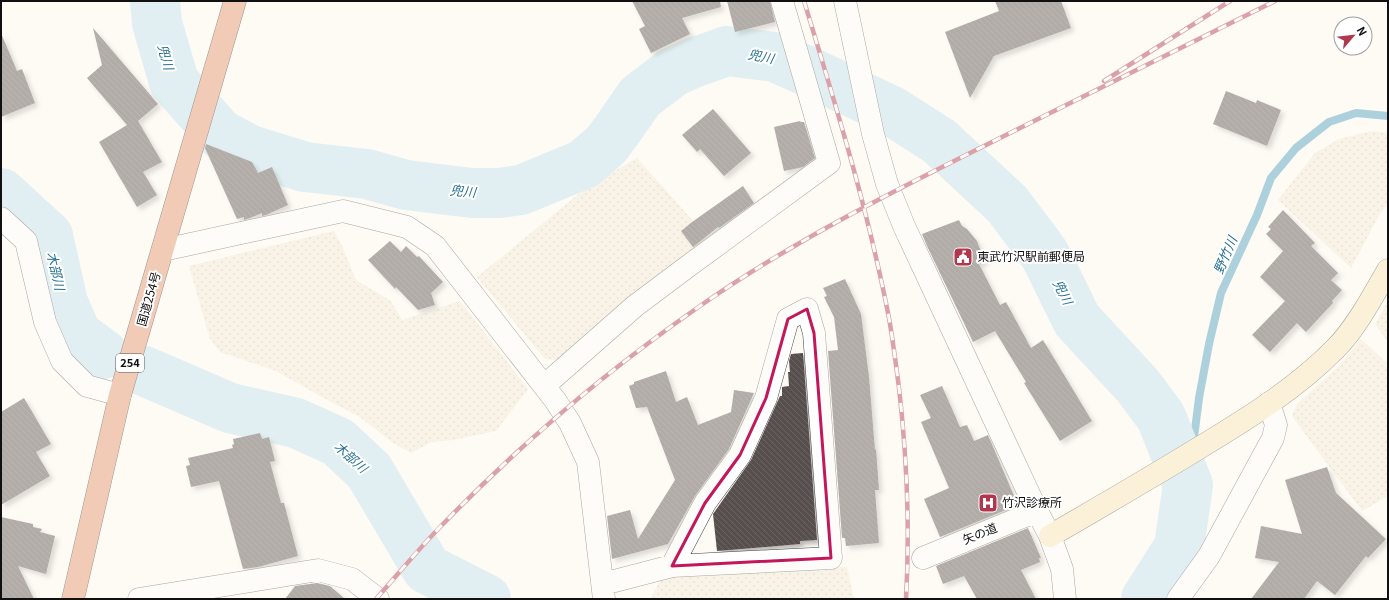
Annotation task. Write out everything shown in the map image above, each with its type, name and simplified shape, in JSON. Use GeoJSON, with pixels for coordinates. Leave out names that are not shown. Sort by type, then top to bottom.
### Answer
{"type":"FeatureCollection","features":[{"type":"Feature","properties":{"kind":"highway","name":"国道254号"},"geometry":{"type":"LineString","coordinates":[[73,599],[120,395],[236,1]]}},
{"type":"Feature","properties":{"kind":"street"},"geometry":{"type":"LineString","coordinates":[[544,386],[635,306],[687,266],[829,163],[782,1]]}},
{"type":"Feature","properties":{"kind":"street"},"geometry":{"type":"LineString","coordinates":[[845,1],[873,134],[887,184],[904,226],[1050,536],[1062,569],[1064,599]]}},
{"type":"Feature","properties":{"kind":"street"},"geometry":{"type":"LineString","coordinates":[[163,250],[343,211],[407,227],[434,246],[544,386],[570,423],[588,462],[603,592],[672,566],[831,558],[814,333],[807,310],[788,319],[766,398],[740,455],[705,503],[672,566]]}},
{"type":"Feature","properties":{"kind":"street"},"geometry":{"type":"LineString","coordinates":[[1,218],[26,241],[45,322],[62,361],[87,386],[120,395]]}},
{"type":"Feature","properties":{"kind":"street"},"geometry":{"type":"LineString","coordinates":[[1050,536],[1222,434],[1269,403],[1313,370],[1338,347],[1358,320],[1388,270]]}},
{"type":"Feature","properties":{"kind":"street"},"geometry":{"type":"LineString","coordinates":[[1178,599],[1209,556],[1273,438],[1276,425],[1269,403]]}},
{"type":"Feature","properties":{"kind":"street","name":"矢の道"},"geometry":{"type":"LineString","coordinates":[[923,558],[1037,511]]}},
{"type":"Feature","properties":{"kind":"street"},"geometry":{"type":"LineString","coordinates":[[139,599],[318,570],[352,579],[378,599]]}},
{"type":"Feature","properties":{"kind":"highlighted area"},"geometry":{"type":"Polygon","coordinates":[[[807,309],[814,333],[831,558],[672,566],[705,503],[740,455],[766,398],[788,319],[807,309]]]}},
{"type":"Feature","properties":{"kind":"shaded area"},"geometry":{"type":"Polygon","coordinates":[[[1372,131],[1388,133],[1388,204],[1381,212],[1351,268],[1278,200],[1315,153],[1339,139],[1372,131]]]}},
{"type":"Feature","properties":{"kind":"shaded area"},"geometry":{"type":"Polygon","coordinates":[[[637,158],[709,239],[557,360],[545,359],[477,277],[586,188],[637,158]]]}},
{"type":"Feature","properties":{"kind":"shaded area"},"geometry":{"type":"Polygon","coordinates":[[[334,231],[356,280],[391,301],[402,320],[460,301],[528,389],[496,431],[453,440],[432,442],[411,453],[393,443],[360,417],[276,371],[220,352],[210,339],[189,266],[334,231]]]}},
{"type":"Feature","properties":{"kind":"shaded area"},"geometry":{"type":"Polygon","coordinates":[[[1388,301],[1388,342],[1375,324],[1388,301]]]}},
{"type":"Feature","properties":{"kind":"shaded area"},"geometry":{"type":"Polygon","coordinates":[[[1361,339],[1388,364],[1388,496],[1362,511],[1292,416],[1297,404],[1338,367],[1361,339]]]}},
{"type":"Feature","properties":{"kind":"shaded area"},"geometry":{"type":"Polygon","coordinates":[[[847,567],[854,599],[650,599],[662,577],[765,569],[847,567]]]}},
{"type":"Feature","properties":{"kind":"building"},"geometry":{"type":"Polygon","coordinates":[[[632,1],[720,1],[721,7],[682,18],[690,34],[651,53],[639,29],[645,26],[632,1]]]}},
{"type":"Feature","properties":{"kind":"building"},"geometry":{"type":"Polygon","coordinates":[[[727,1],[770,1],[775,22],[735,32],[727,1]]]}},
{"type":"Feature","properties":{"kind":"building"},"geometry":{"type":"Polygon","coordinates":[[[995,1],[1061,1],[1071,28],[994,56],[970,98],[945,32],[999,11],[995,1]]]}},
{"type":"Feature","properties":{"kind":"building"},"geometry":{"type":"Polygon","coordinates":[[[93,28],[158,104],[138,121],[162,162],[143,172],[157,195],[137,207],[99,142],[127,125],[87,78],[102,65],[93,28]]]}},
{"type":"Feature","properties":{"kind":"building"},"geometry":{"type":"Polygon","coordinates":[[[1,33],[17,71],[22,69],[35,103],[1,117],[1,33]]]}},
{"type":"Feature","properties":{"kind":"building"},"geometry":{"type":"Polygon","coordinates":[[[1226,91],[1256,103],[1257,100],[1281,110],[1267,146],[1213,124],[1226,91]]]}},
{"type":"Feature","properties":{"kind":"building"},"geometry":{"type":"Polygon","coordinates":[[[713,109],[751,153],[724,176],[700,149],[697,152],[682,135],[713,109]]]}},
{"type":"Feature","properties":{"kind":"building"},"geometry":{"type":"Polygon","coordinates":[[[800,121],[804,122],[815,158],[803,167],[784,171],[774,127],[800,121]]]}},
{"type":"Feature","properties":{"kind":"building"},"geometry":{"type":"Polygon","coordinates":[[[206,144],[252,162],[258,173],[272,167],[288,205],[266,215],[262,216],[262,213],[244,220],[244,217],[237,219],[205,148],[206,144]]]}},
{"type":"Feature","properties":{"kind":"building"},"geometry":{"type":"Polygon","coordinates":[[[743,186],[754,203],[719,228],[718,227],[693,247],[681,231],[743,186]]]}},
{"type":"Feature","properties":{"kind":"building"},"geometry":{"type":"Polygon","coordinates":[[[1283,210],[1315,243],[1311,246],[1338,273],[1331,280],[1342,290],[1332,301],[1333,303],[1306,332],[1297,323],[1270,352],[1252,335],[1285,301],[1260,277],[1283,251],[1266,234],[1271,229],[1268,227],[1283,210]]]}},
{"type":"Feature","properties":{"kind":"building"},"geometry":{"type":"Polygon","coordinates":[[[959,220],[962,226],[967,229],[977,241],[985,262],[979,264],[1000,305],[1006,302],[1031,348],[1043,340],[1092,421],[1060,441],[1024,383],[1026,382],[995,331],[973,342],[927,246],[922,234],[959,220]]]}},
{"type":"Feature","properties":{"kind":"building"},"geometry":{"type":"Polygon","coordinates":[[[390,241],[401,252],[406,246],[417,257],[419,256],[443,282],[431,293],[435,305],[418,310],[396,287],[395,289],[368,260],[390,241]]]}},
{"type":"Feature","properties":{"kind":"building"},"geometry":{"type":"Polygon","coordinates":[[[845,279],[861,314],[869,377],[879,490],[875,490],[879,543],[846,546],[845,538],[842,538],[828,351],[838,350],[834,317],[824,297],[827,296],[823,288],[845,279]]]}},
{"type":"Feature","properties":{"kind":"building"},"geometry":{"type":"Polygon","coordinates":[[[803,353],[817,540],[800,541],[800,544],[717,551],[713,514],[751,460],[780,396],[782,396],[782,387],[789,386],[788,372],[790,372],[789,361],[791,354],[803,353]]]}},
{"type":"Feature","properties":{"kind":"building"},"geometry":{"type":"Polygon","coordinates":[[[666,371],[676,402],[687,397],[698,425],[731,412],[734,390],[754,393],[729,449],[695,496],[668,544],[612,559],[607,516],[630,510],[638,539],[675,480],[647,407],[636,408],[629,386],[634,384],[634,382],[666,371]]]}},
{"type":"Feature","properties":{"kind":"building"},"geometry":{"type":"Polygon","coordinates":[[[942,386],[960,427],[967,425],[974,441],[988,435],[1018,505],[940,537],[924,499],[949,488],[921,422],[931,418],[920,395],[942,386]]]}},
{"type":"Feature","properties":{"kind":"building"},"geometry":{"type":"Polygon","coordinates":[[[24,398],[51,444],[36,452],[50,476],[1,505],[1,412],[24,398]]]}},
{"type":"Feature","properties":{"kind":"building"},"geometry":{"type":"Polygon","coordinates":[[[260,433],[262,439],[269,437],[275,461],[270,462],[281,503],[284,503],[298,556],[258,567],[243,569],[219,481],[191,487],[186,466],[190,465],[188,458],[233,448],[233,439],[260,433]]]}},
{"type":"Feature","properties":{"kind":"building"},"geometry":{"type":"Polygon","coordinates":[[[1327,467],[1336,493],[1386,539],[1368,558],[1366,556],[1335,595],[1317,581],[1304,599],[1251,599],[1279,562],[1255,558],[1261,526],[1302,534],[1285,480],[1327,467]]]}},
{"type":"Feature","properties":{"kind":"building"},"geometry":{"type":"Polygon","coordinates":[[[1,517],[33,524],[33,527],[42,529],[40,532],[55,536],[46,574],[18,566],[34,599],[1,599],[1,517]]]}},
{"type":"Feature","properties":{"kind":"building"},"geometry":{"type":"Polygon","coordinates":[[[1028,528],[1041,558],[1039,558],[1040,562],[1021,570],[1036,599],[977,599],[964,576],[943,584],[936,566],[1028,528]]]}},
{"type":"Feature","properties":{"kind":"building"},"geometry":{"type":"Polygon","coordinates":[[[317,583],[330,586],[345,599],[285,599],[295,586],[317,583]]]}},
{"type":"Feature","properties":{"kind":"waterway","name":"兜川"},"geometry":{"type":"LineString","coordinates":[[155,1],[157,23],[174,82],[220,134],[250,150],[305,167],[367,174],[406,185],[472,193],[499,193],[521,190],[584,164],[606,145],[640,97],[673,72],[727,51],[775,57],[892,111],[939,141],[1007,204],[1045,255],[1077,320],[1138,386],[1161,417],[1188,485],[1179,547],[1146,599]]}},
{"type":"Feature","properties":{"kind":"waterway","name":"野竹川"},"geometry":{"type":"LineString","coordinates":[[1188,485],[1199,398],[1209,344],[1221,293],[1257,215],[1271,178],[1296,148],[1329,122],[1356,113],[1388,116]]}},
{"type":"Feature","properties":{"kind":"waterway","name":"木部川"},"geometry":{"type":"LineString","coordinates":[[1,193],[48,236],[63,303],[77,335],[103,354]]}},
{"type":"Feature","properties":{"kind":"waterway","name":"木部川"},"geometry":{"type":"LineString","coordinates":[[144,371],[230,408],[296,423],[338,442],[369,471],[427,569],[486,599]]}},
{"type":"Feature","properties":{"kind":"railway"},"geometry":{"type":"LineString","coordinates":[[804,1],[861,198],[881,278],[889,318],[899,388],[906,467],[908,519],[906,599]]}},
{"type":"Feature","properties":{"kind":"railway"},"geometry":{"type":"LineString","coordinates":[[1104,81],[1230,1]]}},
{"type":"Feature","properties":{"kind":"railway"},"geometry":{"type":"LineString","coordinates":[[376,599],[437,530],[505,463],[536,435],[633,355],[666,330],[734,283],[804,240],[876,201],[949,163],[1275,1]]}},
{"type":"Feature","properties":{"kind":"place","name":"東武竹沢駅前郵便局"},"geometry":{"type":"Point","coordinates":[963,257]}},
{"type":"Feature","properties":{"kind":"place","name":"竹沢診療所"},"geometry":{"type":"Point","coordinates":[988,503]}}]}
